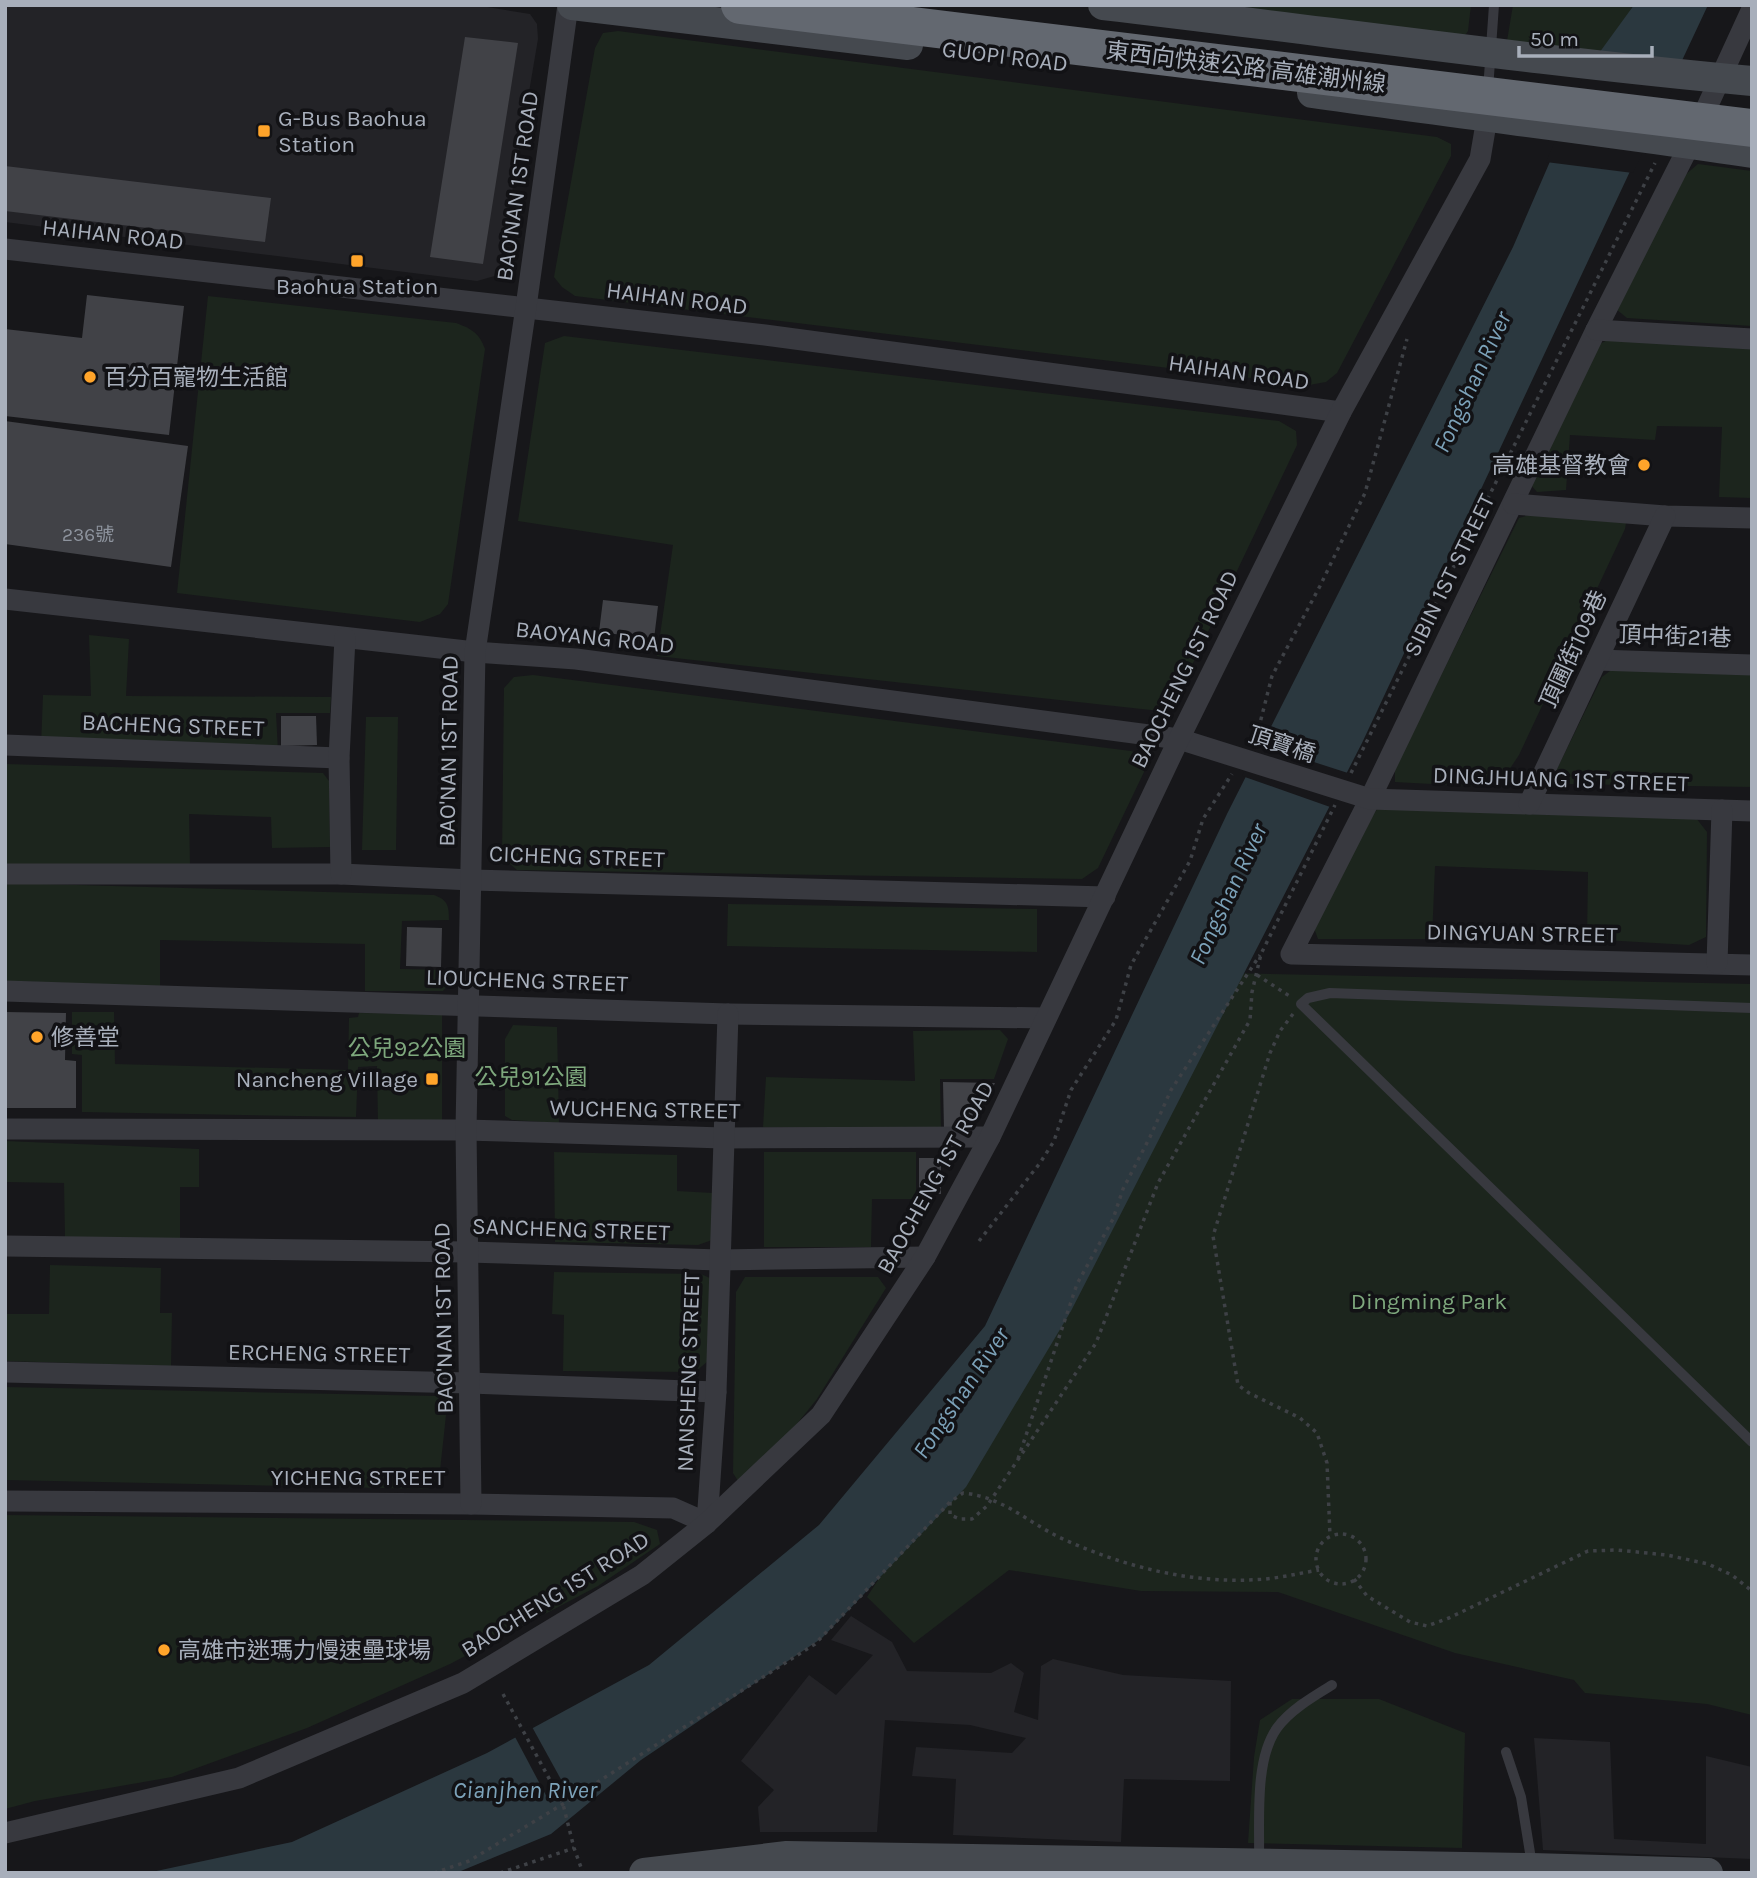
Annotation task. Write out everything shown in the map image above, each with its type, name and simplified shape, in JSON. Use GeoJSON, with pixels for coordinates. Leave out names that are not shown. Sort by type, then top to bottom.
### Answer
{"type":"FeatureCollection","features":[{"type":"Feature","properties":{"kind":"highway","name":"東西向快速公路 高雄潮州線"},"geometry":{"type":"LineString","coordinates":[[740,5],[1744,112]]}},
{"type":"Feature","properties":{"kind":"highway","name":"東西向快速公路 高雄潮州線"},"geometry":{"type":"LineString","coordinates":[[951,5],[1744,112]]}},
{"type":"Feature","properties":{"kind":"main road","name":"GUOPI ROAD"},"geometry":{"type":"LineString","coordinates":[[570,5],[1274,88],[1670,140]]}},
{"type":"Feature","properties":{"kind":"main road"},"geometry":{"type":"LineString","coordinates":[[1102,5],[1279,25],[1489,54],[1682,75],[1744,112]]}},
{"type":"Feature","properties":{"kind":"main road"},"geometry":{"type":"LineString","coordinates":[[1670,140],[1744,112]]}},
{"type":"Feature","properties":{"kind":"main road"},"geometry":{"type":"LineString","coordinates":[[644,1873],[787,1856],[1708,1873]]}},
{"type":"Feature","properties":{"kind":"street","name":"BAO'NAN 1ST ROAD"},"geometry":{"type":"LineString","coordinates":[[471,1504],[466,1130],[475,652],[570,5]]}},
{"type":"Feature","properties":{"kind":"street","name":"SIBIN 1ST STREET"},"geometry":{"type":"LineString","coordinates":[[1291,954],[1370,799],[1596,330],[1670,140],[1744,112],[1752,9]]}},
{"type":"Feature","properties":{"kind":"street","name":"BAOCHENG 1ST ROAD"},"geometry":{"type":"LineString","coordinates":[[5,1833],[239,1778],[463,1683],[642,1575],[707,1522],[821,1415],[925,1257],[990,1137],[1179,739],[1341,411],[1480,159],[1487,118]]}},
{"type":"Feature","properties":{"kind":"street","name":"HAIHAN ROAD"},"geometry":{"type":"LineString","coordinates":[[5,249],[779,337],[1341,411]]}},
{"type":"Feature","properties":{"kind":"street"},"geometry":{"type":"LineString","coordinates":[[1596,330],[1752,339]]}},
{"type":"Feature","properties":{"kind":"street"},"geometry":{"type":"LineString","coordinates":[[1513,504],[1665,516],[1752,518]]}},
{"type":"Feature","properties":{"kind":"street","name":"頂圃街109巷"},"geometry":{"type":"LineString","coordinates":[[1529,804],[1665,516]]}},
{"type":"Feature","properties":{"kind":"street","name":"BAOYANG ROAD"},"geometry":{"type":"LineString","coordinates":[[5,598],[475,652],[576,659],[1179,739]]}},
{"type":"Feature","properties":{"kind":"street"},"geometry":{"type":"LineString","coordinates":[[341,874],[339,758],[345,638]]}},
{"type":"Feature","properties":{"kind":"street","name":"頂中街21巷"},"geometry":{"type":"LineString","coordinates":[[1597,660],[1752,664]]}},
{"type":"Feature","properties":{"kind":"street","name":"頂寶橋"},"geometry":{"type":"LineString","coordinates":[[1179,739],[1370,799]]}},
{"type":"Feature","properties":{"kind":"street","name":"BACHENG STREET"},"geometry":{"type":"LineString","coordinates":[[5,745],[339,758]]}},
{"type":"Feature","properties":{"kind":"street","name":"DINGJHUANG 1ST STREET"},"geometry":{"type":"LineString","coordinates":[[1370,799],[1752,811]]}},
{"type":"Feature","properties":{"kind":"street"},"geometry":{"type":"LineString","coordinates":[[1717,964],[1722,810]]}},
{"type":"Feature","properties":{"kind":"street","name":"CICHENG STREET"},"geometry":{"type":"LineString","coordinates":[[5,874],[341,874],[1105,897]]}},
{"type":"Feature","properties":{"kind":"street","name":"DINGYUAN STREET"},"geometry":{"type":"LineString","coordinates":[[1291,954],[1752,965]]}},
{"type":"Feature","properties":{"kind":"street","name":"LIOUCHENG STREET"},"geometry":{"type":"LineString","coordinates":[[5,990],[728,1014],[1046,1018]]}},
{"type":"Feature","properties":{"kind":"street","name":"NANSHENG STREET"},"geometry":{"type":"LineString","coordinates":[[707,1522],[716,1392],[728,1014]]}},
{"type":"Feature","properties":{"kind":"street","name":"WUCHENG STREET"},"geometry":{"type":"LineString","coordinates":[[5,1129],[466,1130],[723,1138],[990,1137]]}},
{"type":"Feature","properties":{"kind":"street","name":"SANCHENG STREET"},"geometry":{"type":"LineString","coordinates":[[5,1246],[468,1252],[719,1260],[925,1257]]}},
{"type":"Feature","properties":{"kind":"street","name":"ERCHENG STREET"},"geometry":{"type":"LineString","coordinates":[[5,1373],[470,1382],[716,1392]]}},
{"type":"Feature","properties":{"kind":"street","name":"YICHENG STREET"},"geometry":{"type":"LineString","coordinates":[[5,1501],[673,1508],[707,1522]]}},
{"type":"Feature","properties":{"kind":"lane"},"geometry":{"type":"LineString","coordinates":[[1487,118],[1494,5]]}},
{"type":"Feature","properties":{"kind":"lane"},"geometry":{"type":"LineString","coordinates":[[1752,1007],[1330,993],[1308,998],[1301,1004],[1752,1441]]}},
{"type":"Feature","properties":{"kind":"lane"},"geometry":{"type":"LineString","coordinates":[[1259,1864],[1264,1754],[1277,1727],[1332,1685]]}},
{"type":"Feature","properties":{"kind":"lane"},"geometry":{"type":"LineString","coordinates":[[1506,1752],[1521,1797],[1533,1870]]}},
{"type":"Feature","properties":{"kind":"path"},"geometry":{"type":"LineString","coordinates":[[1351,774],[1670,140]]}},
{"type":"Feature","properties":{"kind":"path"},"geometry":{"type":"LineString","coordinates":[[1246,750],[1259,727],[1272,676],[1365,493],[1407,339]]}},
{"type":"Feature","properties":{"kind":"path"},"geometry":{"type":"LineString","coordinates":[[979,1241],[1054,1141],[1071,1090],[1116,1020],[1131,965],[1191,861],[1203,818],[1233,773]]}},
{"type":"Feature","properties":{"kind":"path"},"geometry":{"type":"LineString","coordinates":[[1016,1464],[1077,1284],[1113,1219],[1123,1189],[1171,1090],[1264,949],[1339,799]]}},
{"type":"Feature","properties":{"kind":"path"},"geometry":{"type":"LineString","coordinates":[[950,1502],[950,1515],[960,1519],[972,1519],[993,1498],[1096,1343],[1158,1183],[1250,1020],[1256,974],[1264,949]]}},
{"type":"Feature","properties":{"kind":"path"},"geometry":{"type":"LineString","coordinates":[[1256,974],[1301,1004],[1280,1031],[1270,1053],[1213,1236],[1238,1385],[1300,1418],[1317,1433],[1327,1463],[1330,1536]]}},
{"type":"Feature","properties":{"kind":"path"},"geometry":{"type":"LineString","coordinates":[[434,1873],[469,1861],[564,1804],[815,1644],[950,1502],[963,1493],[993,1498],[1062,1539],[1133,1567],[1192,1578],[1265,1579],[1319,1570]]}},
{"type":"Feature","properties":{"kind":"path"},"geometry":{"type":"LineString","coordinates":[[1347,1535],[1360,1543],[1366,1559],[1360,1574],[1347,1583],[1331,1581],[1319,1570],[1316,1555],[1330,1536],[1347,1535]]}},
{"type":"Feature","properties":{"kind":"path"},"geometry":{"type":"LineString","coordinates":[[1354,1579],[1367,1596],[1410,1622],[1427,1626],[1588,1551],[1617,1549],[1667,1555],[1708,1564],[1732,1575],[1752,1591]]}},
{"type":"Feature","properties":{"kind":"path"},"geometry":{"type":"LineString","coordinates":[[503,1695],[564,1804],[583,1873]]}},
{"type":"Feature","properties":{"kind":"path"},"geometry":{"type":"LineString","coordinates":[[500,1873],[574,1848]]}},
{"type":"Feature","properties":{"kind":"shaded area","name":"G-Bus Baohua Station"},"geometry":{"type":"Polygon","coordinates":[[[5,5],[475,5],[530,14],[537,24],[538,39],[498,275],[477,281],[5,222],[5,5]]]}},
{"type":"Feature","properties":{"kind":"shaded area"},"geometry":{"type":"Polygon","coordinates":[[[851,1616],[892,1642],[907,1671],[991,1673],[1011,1663],[1024,1673],[1014,1712],[1038,1720],[1041,1666],[1053,1659],[1123,1675],[1231,1681],[1230,1781],[1124,1779],[1121,1842],[953,1835],[956,1779],[912,1776],[916,1747],[1012,1753],[1026,1738],[970,1725],[885,1720],[877,1832],[760,1832],[758,1807],[774,1790],[741,1761],[809,1675],[836,1695],[873,1655],[831,1640],[851,1616]]]}},
{"type":"Feature","properties":{"kind":"shaded area"},"geometry":{"type":"Polygon","coordinates":[[[1534,1738],[1610,1742],[1614,1839],[1706,1844],[1706,1756],[1752,1767],[1752,1859],[1543,1850],[1534,1738]]]}},
{"type":"Feature","properties":{"kind":"green space"},"geometry":{"type":"Polygon","coordinates":[[[1189,5],[1471,5],[1468,31],[1461,41],[1189,5]]]}},
{"type":"Feature","properties":{"kind":"green space"},"geometry":{"type":"Polygon","coordinates":[[[1513,5],[1633,5],[1610,54],[1507,41],[1513,5]]]}},
{"type":"Feature","properties":{"kind":"green space"},"geometry":{"type":"Polygon","coordinates":[[[618,31],[1437,137],[1451,144],[1451,156],[1337,373],[1326,382],[1309,385],[575,296],[554,277],[595,48],[603,33],[618,31]]]}},
{"type":"Feature","properties":{"kind":"green space"},"geometry":{"type":"Polygon","coordinates":[[[1698,164],[1752,171],[1752,326],[1627,318],[1616,309],[1684,176],[1698,164]]]}},
{"type":"Feature","properties":{"kind":"green space"},"geometry":{"type":"Polygon","coordinates":[[[208,296],[456,323],[471,330],[480,339],[485,349],[448,604],[440,614],[420,622],[177,593],[208,296]]]}},
{"type":"Feature","properties":{"kind":"green space"},"geometry":{"type":"Polygon","coordinates":[[[564,336],[1279,421],[1296,431],[1297,445],[1174,703],[1160,711],[657,656],[673,545],[518,521],[545,343],[564,336]]]}},
{"type":"Feature","properties":{"kind":"green space"},"geometry":{"type":"Polygon","coordinates":[[[1611,338],[1752,348],[1752,498],[1719,497],[1722,427],[1657,426],[1655,440],[1570,435],[1566,490],[1537,492],[1531,485],[1598,345],[1611,338]]]}},
{"type":"Feature","properties":{"kind":"green space"},"geometry":{"type":"Polygon","coordinates":[[[1533,514],[1626,523],[1519,755],[1503,779],[1487,787],[1395,782],[1395,768],[1519,518],[1533,514]]]}},
{"type":"Feature","properties":{"kind":"green space"},"geometry":{"type":"Polygon","coordinates":[[[89,635],[129,639],[126,696],[331,697],[330,713],[276,713],[278,751],[41,746],[43,695],[91,696],[89,635]]]}},
{"type":"Feature","properties":{"kind":"green space"},"geometry":{"type":"Polygon","coordinates":[[[1614,668],[1752,672],[1752,787],[1565,784],[1553,777],[1602,677],[1614,668]]]}},
{"type":"Feature","properties":{"kind":"green space"},"geometry":{"type":"Polygon","coordinates":[[[533,675],[1131,751],[1144,756],[1144,772],[1098,868],[1082,879],[517,870],[502,857],[504,688],[514,677],[533,675]]]}},
{"type":"Feature","properties":{"kind":"green space"},"geometry":{"type":"Polygon","coordinates":[[[366,717],[398,717],[396,850],[362,850],[366,717]]]}},
{"type":"Feature","properties":{"kind":"green space"},"geometry":{"type":"Polygon","coordinates":[[[5,764],[323,773],[329,781],[330,847],[272,848],[271,817],[189,814],[190,865],[5,865],[5,764]]]}},
{"type":"Feature","properties":{"kind":"green space"},"geometry":{"type":"Polygon","coordinates":[[[1379,807],[1696,818],[1707,832],[1706,937],[1689,945],[1587,939],[1588,872],[1435,866],[1432,939],[1318,939],[1314,928],[1367,822],[1379,807]]]}},
{"type":"Feature","properties":{"kind":"green space"},"geometry":{"type":"Polygon","coordinates":[[[5,883],[434,895],[447,904],[449,920],[402,921],[400,969],[449,970],[450,983],[443,991],[365,991],[365,944],[160,940],[160,986],[5,981],[5,883]]]}},
{"type":"Feature","properties":{"kind":"green space"},"geometry":{"type":"Polygon","coordinates":[[[728,904],[1037,909],[1037,952],[727,946],[728,904]]]}},
{"type":"Feature","properties":{"kind":"green space","name":"Dingming Park"},"geometry":{"type":"Polygon","coordinates":[[[1223,973],[1752,984],[1752,1715],[1707,1704],[1585,1693],[1574,1680],[1455,1653],[1278,1592],[1141,1591],[1009,1570],[914,1643],[867,1597],[1076,1276],[1223,973]]]}},
{"type":"Feature","properties":{"kind":"green space","name":"公兒92公園"},"geometry":{"type":"Polygon","coordinates":[[[72,1012],[114,1012],[115,1064],[348,1070],[349,1018],[358,1017],[359,1013],[442,1014],[442,1124],[378,1124],[377,1066],[358,1067],[356,1117],[82,1112],[82,1055],[72,1054],[72,1012]]]}},
{"type":"Feature","properties":{"kind":"green space","name":"公兒91公園"},"geometry":{"type":"Polygon","coordinates":[[[513,1025],[557,1027],[559,1123],[512,1120],[505,1116],[505,1039],[513,1025]]]}},
{"type":"Feature","properties":{"kind":"green space"},"geometry":{"type":"Polygon","coordinates":[[[1000,1030],[1008,1039],[994,1079],[940,1079],[941,1130],[763,1127],[766,1077],[915,1081],[913,1031],[1000,1030]]]}},
{"type":"Feature","properties":{"kind":"green space"},"geometry":{"type":"Polygon","coordinates":[[[5,1141],[199,1149],[199,1187],[180,1187],[180,1240],[65,1237],[64,1183],[5,1182],[5,1141]]]}},
{"type":"Feature","properties":{"kind":"green space"},"geometry":{"type":"Polygon","coordinates":[[[554,1152],[677,1155],[677,1191],[713,1193],[712,1240],[698,1245],[555,1242],[554,1152]]]}},
{"type":"Feature","properties":{"kind":"green space"},"geometry":{"type":"Polygon","coordinates":[[[764,1152],[916,1152],[916,1199],[872,1199],[871,1247],[764,1247],[764,1152]]]}},
{"type":"Feature","properties":{"kind":"green space"},"geometry":{"type":"Polygon","coordinates":[[[50,1265],[161,1268],[160,1313],[172,1313],[171,1366],[5,1361],[5,1314],[49,1314],[50,1265]]]}},
{"type":"Feature","properties":{"kind":"green space"},"geometry":{"type":"Polygon","coordinates":[[[554,1272],[701,1274],[712,1279],[708,1361],[695,1372],[563,1371],[564,1315],[552,1314],[554,1272]]]}},
{"type":"Feature","properties":{"kind":"green space"},"geometry":{"type":"Polygon","coordinates":[[[745,1277],[878,1277],[886,1288],[817,1399],[766,1462],[738,1481],[733,1473],[736,1292],[745,1277]]]}},
{"type":"Feature","properties":{"kind":"green space"},"geometry":{"type":"Polygon","coordinates":[[[5,1387],[436,1396],[447,1406],[439,1480],[428,1489],[5,1480],[5,1387]]]}},
{"type":"Feature","properties":{"kind":"green space"},"geometry":{"type":"Polygon","coordinates":[[[5,1515],[634,1522],[657,1530],[660,1544],[598,1586],[450,1664],[307,1728],[172,1777],[35,1801],[5,1809],[5,1515]]]}},
{"type":"Feature","properties":{"kind":"green space"},"geometry":{"type":"Polygon","coordinates":[[[1292,1699],[1379,1699],[1465,1733],[1462,1848],[1248,1843],[1254,1757],[1260,1720],[1292,1699]]]}},
{"type":"Feature","properties":{"kind":"water","name":"Cianjhen River"},"geometry":{"type":"Polygon","coordinates":[[[1634,5],[1708,5],[1362,743],[1071,1311],[966,1487],[822,1638],[641,1760],[551,1834],[456,1873],[147,1873],[292,1842],[487,1753],[649,1665],[819,1525],[985,1326],[1227,814],[1513,247],[1594,60],[1634,5]]]}},
{"type":"Feature","properties":{"kind":"pier"},"geometry":{"type":"Polygon","coordinates":[[[1591,58],[1685,63],[1633,173],[1546,162],[1591,58]]]}},
{"type":"Feature","properties":{"kind":"pier"},"geometry":{"type":"Polygon","coordinates":[[[1258,744],[1351,774],[1333,808],[1242,776],[1258,744]]]}},
{"type":"Feature","properties":{"kind":"pier"},"geometry":{"type":"Polygon","coordinates":[[[531,1725],[569,1794],[550,1803],[514,1735],[531,1725]]]}},
{"type":"Feature","properties":{"kind":"building"},"geometry":{"type":"Polygon","coordinates":[[[465,37],[518,43],[483,264],[430,257],[465,37]]]}},
{"type":"Feature","properties":{"kind":"building"},"geometry":{"type":"Polygon","coordinates":[[[5,166],[271,198],[265,242],[5,211],[5,166]]]}},
{"type":"Feature","properties":{"kind":"building","name":"百分百寵物生活館"},"geometry":{"type":"Polygon","coordinates":[[[87,295],[184,306],[169,435],[5,416],[5,329],[82,338],[87,295]]]}},
{"type":"Feature","properties":{"kind":"building"},"geometry":{"type":"Polygon","coordinates":[[[5,421],[188,446],[171,567],[5,544],[5,421]]]}},
{"type":"Feature","properties":{"kind":"building"},"geometry":{"type":"Polygon","coordinates":[[[603,600],[658,606],[654,639],[599,632],[603,600]]]}},
{"type":"Feature","properties":{"kind":"building"},"geometry":{"type":"Polygon","coordinates":[[[281,716],[316,716],[317,745],[281,746],[281,716]]]}},
{"type":"Feature","properties":{"kind":"building"},"geometry":{"type":"Polygon","coordinates":[[[407,927],[442,928],[441,967],[406,966],[407,927]]]}},
{"type":"Feature","properties":{"kind":"building","name":"修善堂"},"geometry":{"type":"Polygon","coordinates":[[[5,1012],[66,1013],[65,1060],[76,1061],[76,1108],[5,1108],[5,1012]]]}},
{"type":"Feature","properties":{"kind":"building"},"geometry":{"type":"Polygon","coordinates":[[[943,1082],[995,1083],[973,1125],[958,1131],[944,1130],[943,1082]]]}},
{"type":"Feature","properties":{"kind":"building"},"geometry":{"type":"Polygon","coordinates":[[[919,1158],[941,1158],[941,1194],[919,1194],[919,1158]]]}},
{"type":"Feature","properties":{"kind":"place","name":"G-Bus Baohua Station"},"geometry":{"type":"Point","coordinates":[264,131]}},
{"type":"Feature","properties":{"kind":"place","name":"Baohua Station"},"geometry":{"type":"Point","coordinates":[357,261]}},
{"type":"Feature","properties":{"kind":"place","name":"百分百寵物生活館"},"geometry":{"type":"Point","coordinates":[90,377]}},
{"type":"Feature","properties":{"kind":"place","name":"高雄基督教會"},"geometry":{"type":"Point","coordinates":[1644,465]}},
{"type":"Feature","properties":{"kind":"place","name":"修善堂"},"geometry":{"type":"Point","coordinates":[37,1037]}},
{"type":"Feature","properties":{"kind":"place","name":"Nancheng Village"},"geometry":{"type":"Point","coordinates":[432,1079]}},
{"type":"Feature","properties":{"kind":"place","name":"高雄市迷瑪力慢速壘球場"},"geometry":{"type":"Point","coordinates":[164,1650]}},
{"type":"Feature","properties":{"kind":"water label","name":"Fongshan River"},"geometry":{"type":"Point","coordinates":[1472,382]}},
{"type":"Feature","properties":{"kind":"water label","name":"Fongshan River"},"geometry":{"type":"Point","coordinates":[1228,894]}},
{"type":"Feature","properties":{"kind":"water label","name":"Fongshan River"},"geometry":{"type":"Point","coordinates":[961,1393]}}]}
